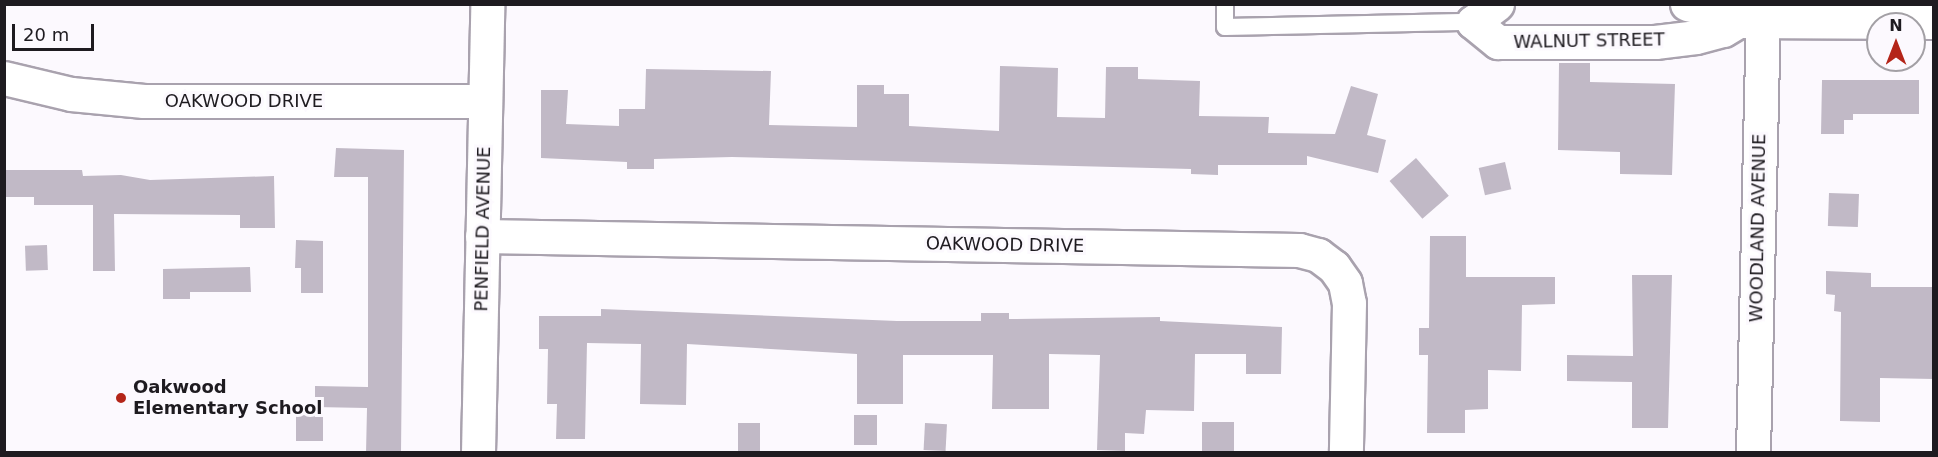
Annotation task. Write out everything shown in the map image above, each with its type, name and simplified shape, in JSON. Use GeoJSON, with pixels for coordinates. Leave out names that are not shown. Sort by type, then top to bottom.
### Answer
{"type":"FeatureCollection","features":[{"type":"Feature","properties":{"kind":"street","name":"PENFIELD AVENUE"},"geometry":{"type":"LineString","coordinates":[[478,453],[488,4]]}},
{"type":"Feature","properties":{"kind":"street","name":"WALNUT STREET"},"geometry":{"type":"LineString","coordinates":[[1687,4],[1754,16],[1934,22]]}},
{"type":"Feature","properties":{"kind":"street","name":"WALNUT STREET"},"geometry":{"type":"LineString","coordinates":[[1480,10],[1498,42],[1564,43],[1696,37],[1723,30],[1754,16]]}},
{"type":"Feature","properties":{"kind":"street","name":"WOODLAND AVENUE"},"geometry":{"type":"LineString","coordinates":[[1753,453],[1754,16]]}},
{"type":"Feature","properties":{"kind":"street","name":"OAKWOOD DRIVE"},"geometry":{"type":"LineString","coordinates":[[4,78],[71,94],[134,101],[485,101]]}},
{"type":"Feature","properties":{"kind":"street","name":"OAKWOOD DRIVE"},"geometry":{"type":"LineString","coordinates":[[482,236],[1299,250],[1318,255],[1334,267],[1345,283],[1349,303],[1346,453]]}},
{"type":"Feature","properties":{"kind":"lane"},"geometry":{"type":"LineString","coordinates":[[1225,4],[1225,27],[1480,10]]}},
{"type":"Feature","properties":{"kind":"building"},"geometry":{"type":"Polygon","coordinates":[[[1559,63],[1590,63],[1590,82],[1675,84],[1672,175],[1620,174],[1620,152],[1558,150],[1559,63]]]}},
{"type":"Feature","properties":{"kind":"building"},"geometry":{"type":"Polygon","coordinates":[[[1000,66],[1058,68],[1057,117],[1105,118],[1106,67],[1138,67],[1138,79],[1200,81],[1199,116],[1269,117],[1268,133],[1335,134],[1351,86],[1378,94],[1367,135],[1386,140],[1378,173],[1307,156],[1307,165],[1218,165],[1218,175],[1191,174],[1191,169],[732,157],[654,159],[654,169],[627,169],[627,162],[541,158],[541,90],[568,90],[566,124],[619,126],[619,109],[645,109],[646,69],[771,71],[769,125],[857,127],[857,85],[884,85],[884,94],[909,94],[909,126],[999,131],[1000,66]]]}},
{"type":"Feature","properties":{"kind":"building"},"geometry":{"type":"Polygon","coordinates":[[[1822,80],[1919,80],[1919,114],[1853,114],[1853,120],[1844,120],[1844,134],[1821,134],[1822,80]]]}},
{"type":"Feature","properties":{"kind":"building"},"geometry":{"type":"Polygon","coordinates":[[[336,148],[404,150],[401,453],[366,453],[367,408],[315,407],[315,386],[368,387],[368,177],[334,177],[336,148]]]}},
{"type":"Feature","properties":{"kind":"building"},"geometry":{"type":"Polygon","coordinates":[[[1416,158],[1449,196],[1422,219],[1390,181],[1416,158]]]}},
{"type":"Feature","properties":{"kind":"building"},"geometry":{"type":"Polygon","coordinates":[[[1505,162],[1511,189],[1485,195],[1479,168],[1505,162]]]}},
{"type":"Feature","properties":{"kind":"building"},"geometry":{"type":"Polygon","coordinates":[[[4,170],[82,170],[83,176],[121,175],[150,180],[274,176],[275,228],[240,228],[240,215],[114,214],[115,271],[93,271],[93,205],[34,205],[34,197],[4,197],[4,170]]]}},
{"type":"Feature","properties":{"kind":"building"},"geometry":{"type":"Polygon","coordinates":[[[1829,193],[1859,194],[1858,227],[1828,226],[1829,193]]]}},
{"type":"Feature","properties":{"kind":"building"},"geometry":{"type":"Polygon","coordinates":[[[1430,236],[1466,236],[1466,277],[1555,277],[1555,304],[1522,305],[1521,371],[1488,370],[1488,409],[1465,410],[1465,433],[1427,433],[1428,355],[1419,355],[1419,328],[1429,328],[1430,236]]]}},
{"type":"Feature","properties":{"kind":"building"},"geometry":{"type":"Polygon","coordinates":[[[296,240],[323,241],[323,293],[301,293],[301,268],[295,268],[296,240]]]}},
{"type":"Feature","properties":{"kind":"building"},"geometry":{"type":"Polygon","coordinates":[[[47,245],[48,270],[26,271],[25,246],[47,245]]]}},
{"type":"Feature","properties":{"kind":"building"},"geometry":{"type":"Polygon","coordinates":[[[250,267],[251,292],[190,292],[190,299],[163,299],[163,269],[250,267]]]}},
{"type":"Feature","properties":{"kind":"building"},"geometry":{"type":"Polygon","coordinates":[[[1826,271],[1871,273],[1871,287],[1934,287],[1934,379],[1880,378],[1880,422],[1840,421],[1841,312],[1834,311],[1835,295],[1826,294],[1826,271]]]}},
{"type":"Feature","properties":{"kind":"building"},"geometry":{"type":"Polygon","coordinates":[[[1632,275],[1672,275],[1668,428],[1632,428],[1632,382],[1567,381],[1567,355],[1633,356],[1632,275]]]}},
{"type":"Feature","properties":{"kind":"building"},"geometry":{"type":"Polygon","coordinates":[[[601,309],[897,321],[981,321],[981,313],[1009,313],[1009,319],[1160,317],[1160,321],[1282,327],[1281,374],[1246,374],[1246,354],[1195,354],[1194,411],[1146,410],[1144,434],[1125,433],[1125,451],[1097,450],[1100,355],[1049,354],[1049,409],[992,409],[993,355],[903,355],[903,404],[857,404],[857,354],[687,344],[686,405],[640,404],[641,344],[587,343],[585,439],[556,439],[557,404],[547,404],[548,349],[539,349],[539,316],[601,316],[601,309]]]}},
{"type":"Feature","properties":{"kind":"building"},"geometry":{"type":"Polygon","coordinates":[[[296,413],[323,413],[323,441],[296,441],[296,413]]]}},
{"type":"Feature","properties":{"kind":"building"},"geometry":{"type":"Polygon","coordinates":[[[854,415],[877,415],[877,445],[854,445],[854,415]]]}},
{"type":"Feature","properties":{"kind":"building"},"geometry":{"type":"Polygon","coordinates":[[[1202,422],[1234,422],[1234,452],[1202,452],[1202,422]]]}},
{"type":"Feature","properties":{"kind":"building"},"geometry":{"type":"Polygon","coordinates":[[[738,423],[760,423],[760,451],[738,451],[738,423]]]}},
{"type":"Feature","properties":{"kind":"building"},"geometry":{"type":"Polygon","coordinates":[[[925,423],[947,424],[946,451],[924,450],[925,423]]]}},
{"type":"Feature","properties":{"kind":"place","name":"Oakwood Elementary School"},"geometry":{"type":"Point","coordinates":[121,398]}}]}
